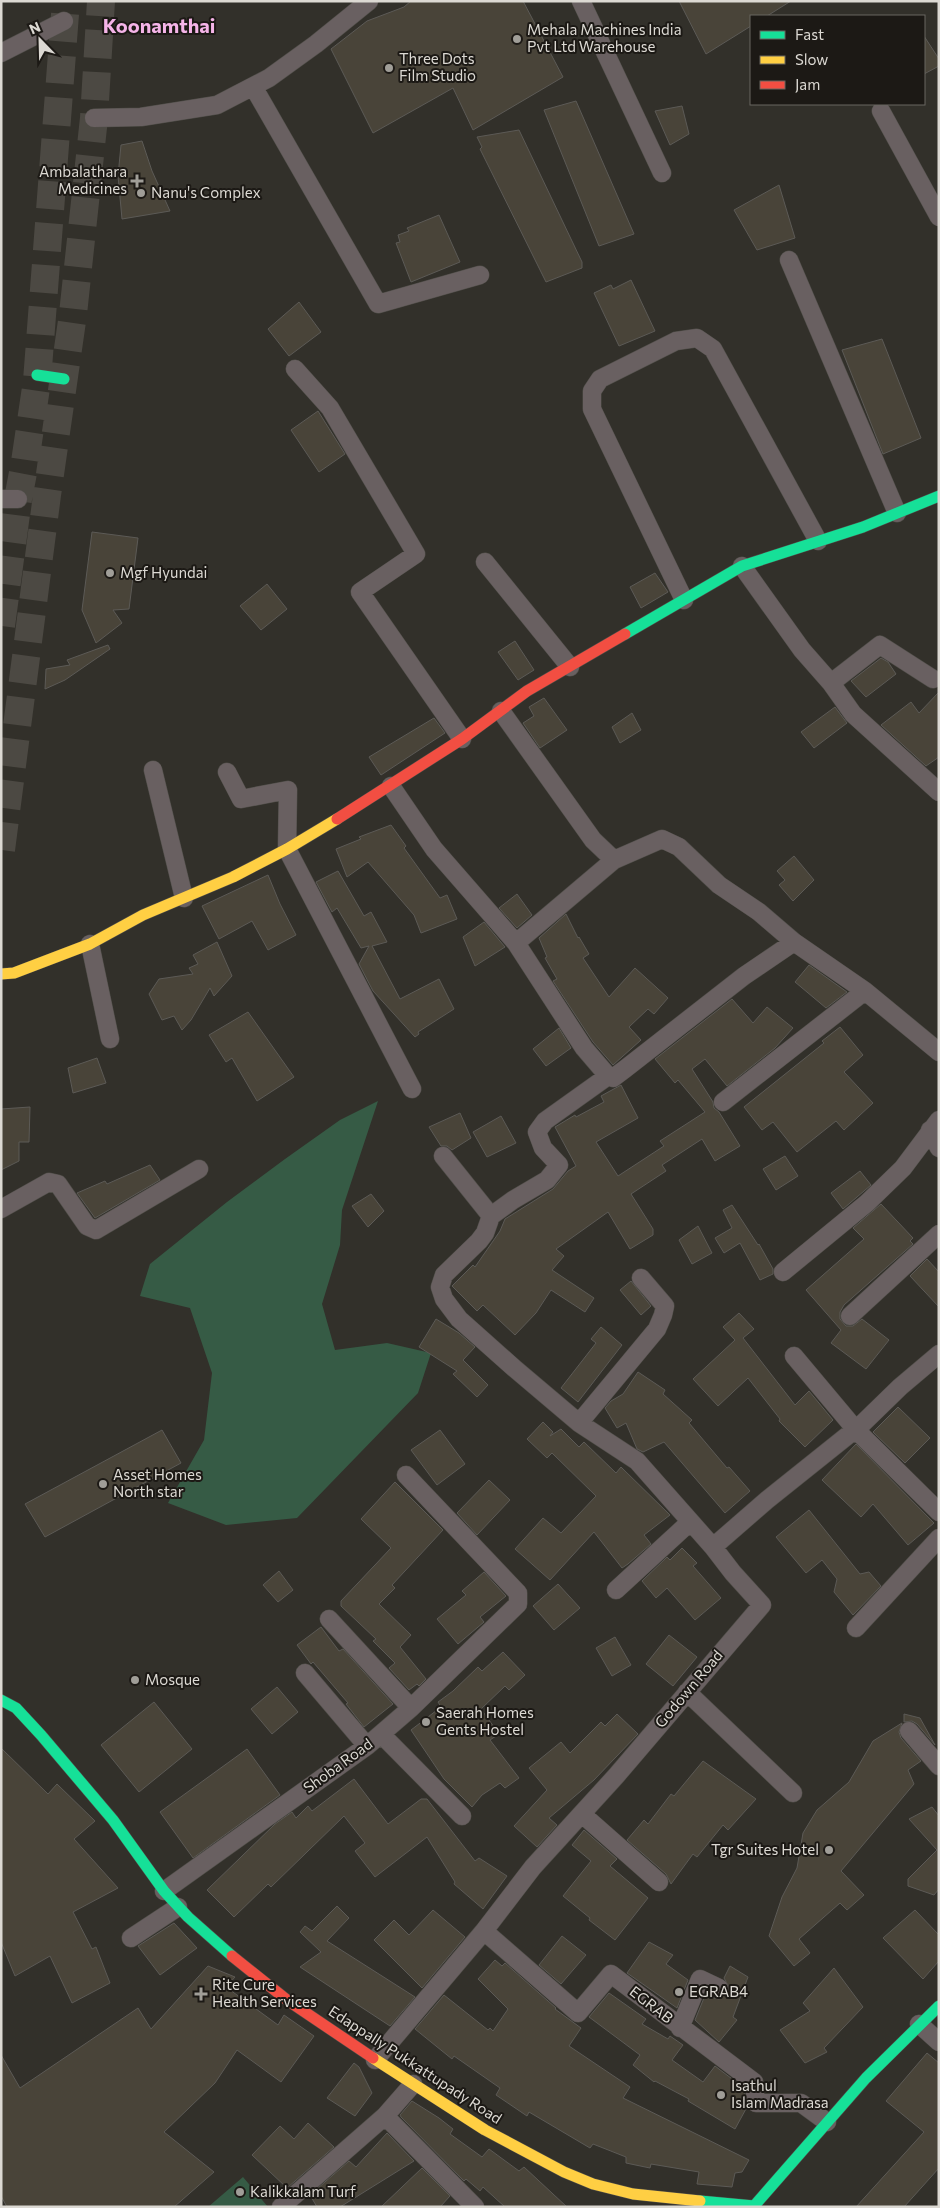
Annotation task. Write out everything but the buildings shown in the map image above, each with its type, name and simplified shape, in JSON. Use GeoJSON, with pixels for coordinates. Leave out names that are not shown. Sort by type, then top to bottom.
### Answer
{"type":"FeatureCollection","features":[{"type":"Feature","properties":{"kind":"main road"},"geometry":{"type":"LineString","coordinates":[[37,375],[64,379]]}},
{"type":"Feature","properties":{"kind":"main road"},"geometry":{"type":"LineString","coordinates":[[1,974],[14,973],[90,944],[143,915],[233,877],[287,849],[391,786],[462,739],[527,691],[742,566],[897,513],[939,496]]}},
{"type":"Feature","properties":{"kind":"main road","name":"Edappally Pukkattupady Road"},"geometry":{"type":"LineString","coordinates":[[1,1700],[16,1708],[41,1734],[113,1820],[164,1891],[219,1946],[287,2000],[375,2060],[485,2130],[564,2172],[593,2184],[633,2194],[754,2206],[827,2122],[919,2024],[939,2006]]}},
{"type":"Feature","properties":{"kind":"street"},"geometry":{"type":"LineString","coordinates":[[94,118],[141,118],[217,105],[254,88],[316,44],[368,1]]}},
{"type":"Feature","properties":{"kind":"street"},"geometry":{"type":"LineString","coordinates":[[581,1],[662,173]]}},
{"type":"Feature","properties":{"kind":"street"},"geometry":{"type":"LineString","coordinates":[[1,53],[64,21]]}},
{"type":"Feature","properties":{"kind":"street"},"geometry":{"type":"LineString","coordinates":[[254,88],[378,304],[480,275]]}},
{"type":"Feature","properties":{"kind":"street"},"geometry":{"type":"LineString","coordinates":[[880,111],[939,217]]}},
{"type":"Feature","properties":{"kind":"street"},"geometry":{"type":"LineString","coordinates":[[789,260],[897,513]]}},
{"type":"Feature","properties":{"kind":"street"},"geometry":{"type":"LineString","coordinates":[[684,600],[592,409],[592,390],[600,379],[676,341],[697,338],[713,349],[818,541]]}},
{"type":"Feature","properties":{"kind":"street"},"geometry":{"type":"LineString","coordinates":[[295,368],[330,408],[416,554],[360,592],[462,739]]}},
{"type":"Feature","properties":{"kind":"street"},"geometry":{"type":"LineString","coordinates":[[485,562],[570,666]]}},
{"type":"Feature","properties":{"kind":"street"},"geometry":{"type":"LineString","coordinates":[[742,566],[802,650],[831,683],[853,714],[938,791]]}},
{"type":"Feature","properties":{"kind":"street"},"geometry":{"type":"LineString","coordinates":[[831,683],[880,645],[933,679]]}},
{"type":"Feature","properties":{"kind":"street"},"geometry":{"type":"LineString","coordinates":[[501,711],[593,840],[614,860]]}},
{"type":"Feature","properties":{"kind":"street"},"geometry":{"type":"LineString","coordinates":[[153,770],[184,898]]}},
{"type":"Feature","properties":{"kind":"street"},"geometry":{"type":"LineString","coordinates":[[226,772],[241,799],[288,790],[287,849],[412,1089]]}},
{"type":"Feature","properties":{"kind":"street"},"geometry":{"type":"LineString","coordinates":[[391,786],[434,849],[516,943],[584,1048],[608,1076],[612,1078],[744,976],[794,942]]}},
{"type":"Feature","properties":{"kind":"street"},"geometry":{"type":"LineString","coordinates":[[516,943],[614,860],[662,839],[679,847],[720,885],[759,912],[794,942],[865,990],[939,1052]]}},
{"type":"Feature","properties":{"kind":"street"},"geometry":{"type":"LineString","coordinates":[[90,944],[110,1039]]}},
{"type":"Feature","properties":{"kind":"street"},"geometry":{"type":"LineString","coordinates":[[723,1102],[865,990]]}},
{"type":"Feature","properties":{"kind":"street"},"geometry":{"type":"LineString","coordinates":[[608,1076],[545,1121],[537,1132],[543,1148],[559,1165],[557,1170],[547,1180],[513,1200],[492,1216],[485,1233],[444,1275],[440,1287],[444,1299],[459,1319],[579,1422],[637,1461],[713,1547],[767,1500],[856,1430],[900,1387],[939,1354]]}},
{"type":"Feature","properties":{"kind":"street"},"geometry":{"type":"LineString","coordinates":[[935,1125],[939,1148]]}},
{"type":"Feature","properties":{"kind":"street"},"geometry":{"type":"LineString","coordinates":[[782,1272],[867,1204],[903,1168],[935,1125]]}},
{"type":"Feature","properties":{"kind":"street"},"geometry":{"type":"LineString","coordinates":[[444,1156],[492,1216]]}},
{"type":"Feature","properties":{"kind":"street"},"geometry":{"type":"LineString","coordinates":[[1,1209],[49,1182],[58,1184],[87,1226],[96,1230],[199,1169]]}},
{"type":"Feature","properties":{"kind":"street"},"geometry":{"type":"LineString","coordinates":[[850,1316],[939,1234]]}},
{"type":"Feature","properties":{"kind":"street"},"geometry":{"type":"LineString","coordinates":[[579,1422],[657,1330],[664,1315],[665,1306],[641,1278]]}},
{"type":"Feature","properties":{"kind":"street"},"geometry":{"type":"LineString","coordinates":[[794,1356],[856,1430],[939,1512]]}},
{"type":"Feature","properties":{"kind":"street","name":"Shoba Road"},"geometry":{"type":"LineString","coordinates":[[164,1891],[382,1735],[518,1604],[518,1593],[406,1474]]}},
{"type":"Feature","properties":{"kind":"street"},"geometry":{"type":"LineString","coordinates":[[616,1590],[690,1522]]}},
{"type":"Feature","properties":{"kind":"street"},"geometry":{"type":"LineString","coordinates":[[856,1628],[939,1538]]}},
{"type":"Feature","properties":{"kind":"street","name":"Godown Road"},"geometry":{"type":"LineString","coordinates":[[375,2060],[484,1931],[532,1867],[582,1814],[762,1605],[733,1573],[713,1547]]}},
{"type":"Feature","properties":{"kind":"street"},"geometry":{"type":"LineString","coordinates":[[329,1620],[411,1708]]}},
{"type":"Feature","properties":{"kind":"street"},"geometry":{"type":"LineString","coordinates":[[305,1673],[367,1746]]}},
{"type":"Feature","properties":{"kind":"street"},"geometry":{"type":"LineString","coordinates":[[687,1692],[793,1793]]}},
{"type":"Feature","properties":{"kind":"street"},"geometry":{"type":"LineString","coordinates":[[909,1731],[939,1766]]}},
{"type":"Feature","properties":{"kind":"street"},"geometry":{"type":"LineString","coordinates":[[382,1735],[462,1816]]}},
{"type":"Feature","properties":{"kind":"street"},"geometry":{"type":"LineString","coordinates":[[582,1814],[659,1882]]}},
{"type":"Feature","properties":{"kind":"street"},"geometry":{"type":"LineString","coordinates":[[131,1938],[178,1906]]}},
{"type":"Feature","properties":{"kind":"street","name":"EGRAB"},"geometry":{"type":"LineString","coordinates":[[484,1931],[578,2013],[611,1974],[680,2028],[754,2082],[756,2103],[801,2103],[827,2122]]}},
{"type":"Feature","properties":{"kind":"street"},"geometry":{"type":"LineString","coordinates":[[680,2028],[700,1979],[719,1988]]}},
{"type":"Feature","properties":{"kind":"street"},"geometry":{"type":"LineString","coordinates":[[919,2024],[939,2042]]}},
{"type":"Feature","properties":{"kind":"street"},"geometry":{"type":"LineString","coordinates":[[288,2205],[385,2116],[413,2084]]}},
{"type":"Feature","properties":{"kind":"street"},"geometry":{"type":"LineString","coordinates":[[385,2116],[475,2207]]}},
{"type":"Feature","properties":{"kind":"green space"},"geometry":{"type":"Polygon","coordinates":[[[378,1101],[342,1210],[340,1245],[322,1304],[335,1350],[387,1343],[431,1353],[418,1393],[297,1518],[226,1525],[168,1503],[204,1440],[212,1373],[190,1308],[140,1296],[150,1264],[227,1202],[285,1159],[340,1120],[378,1101]]]}},
{"type":"Feature","properties":{"kind":"green space","name":"Kalikkalam Turf"},"geometry":{"type":"Polygon","coordinates":[[[243,2177],[268,2207],[208,2207],[243,2177]]]}},
{"type":"Feature","properties":{"kind":"tunnel"},"geometry":{"type":"LineString","coordinates":[[1,626],[18,499],[37,381],[66,1]]}},
{"type":"Feature","properties":{"kind":"tunnel"},"geometry":{"type":"LineString","coordinates":[[1,850],[47,495],[73,314],[94,118],[101,1]]}},
{"type":"Feature","properties":{"kind":"traffic: fast"},"geometry":{"type":"LineString","coordinates":[[37,375],[64,379]]}},
{"type":"Feature","properties":{"kind":"traffic: fast"},"geometry":{"type":"LineString","coordinates":[[625,634],[742,566],[863,527],[939,496]]}},
{"type":"Feature","properties":{"kind":"traffic: fast"},"geometry":{"type":"LineString","coordinates":[[1,1700],[16,1708],[41,1735],[113,1820],[164,1891],[188,1917],[232,1956]]}},
{"type":"Feature","properties":{"kind":"traffic: fast"},"geometry":{"type":"LineString","coordinates":[[700,2201],[754,2206],[866,2078],[939,2006]]}},
{"type":"Feature","properties":{"kind":"traffic: slow"},"geometry":{"type":"LineString","coordinates":[[1,974],[14,973],[90,944],[143,915],[233,877],[287,849],[337,819]]}},
{"type":"Feature","properties":{"kind":"traffic: slow"},"geometry":{"type":"LineString","coordinates":[[373,2058],[485,2130],[564,2172],[593,2184],[633,2194],[700,2201]]}},
{"type":"Feature","properties":{"kind":"traffic: jam"},"geometry":{"type":"LineString","coordinates":[[337,819],[462,739],[527,691],[625,634]]}},
{"type":"Feature","properties":{"kind":"traffic: jam"},"geometry":{"type":"LineString","coordinates":[[232,1956],[287,2000],[373,2058]]}},
{"type":"Feature","properties":{"kind":"place","name":"Mehala Machines India Pvt Ltd Warehouse"},"geometry":{"type":"Point","coordinates":[517,39]}},
{"type":"Feature","properties":{"kind":"place","name":"Three Dots Film Studio"},"geometry":{"type":"Point","coordinates":[389,68]}},
{"type":"Feature","properties":{"kind":"place","name":"Ambalathara Medicines"},"geometry":{"type":"Point","coordinates":[137,181]}},
{"type":"Feature","properties":{"kind":"place","name":"Nanu's Complex"},"geometry":{"type":"Point","coordinates":[141,193]}},
{"type":"Feature","properties":{"kind":"place","name":"Mgf Hyundai"},"geometry":{"type":"Point","coordinates":[110,573]}},
{"type":"Feature","properties":{"kind":"place","name":"Asset Homes North star"},"geometry":{"type":"Point","coordinates":[103,1484]}},
{"type":"Feature","properties":{"kind":"place","name":"Mosque"},"geometry":{"type":"Point","coordinates":[135,1680]}},
{"type":"Feature","properties":{"kind":"place","name":"Saerah Homes Gents Hostel"},"geometry":{"type":"Point","coordinates":[426,1722]}},
{"type":"Feature","properties":{"kind":"place","name":"Tgr Suites Hotel"},"geometry":{"type":"Point","coordinates":[829,1850]}},
{"type":"Feature","properties":{"kind":"place","name":"EGRAB4"},"geometry":{"type":"Point","coordinates":[679,1992]}},
{"type":"Feature","properties":{"kind":"place","name":"Rite Cure Health Services"},"geometry":{"type":"Point","coordinates":[201,1994]}},
{"type":"Feature","properties":{"kind":"place","name":"Isathul Islam Madrasa"},"geometry":{"type":"Point","coordinates":[721,2095]}},
{"type":"Feature","properties":{"kind":"place","name":"Kalikkalam Turf"},"geometry":{"type":"Point","coordinates":[240,2192]}},
{"type":"Feature","properties":{"kind":"district","name":"Koonamthai"},"geometry":{"type":"Point","coordinates":[159,26]}}]}
